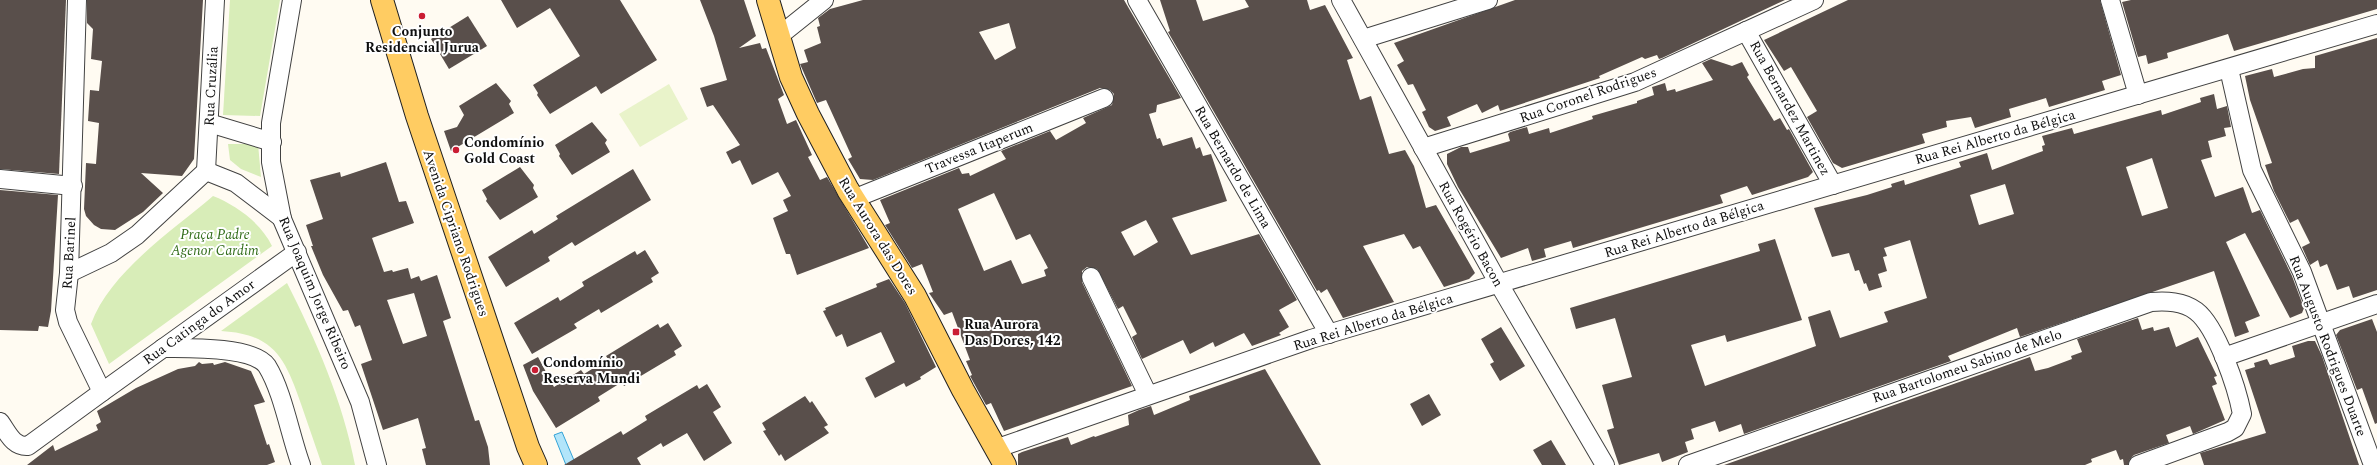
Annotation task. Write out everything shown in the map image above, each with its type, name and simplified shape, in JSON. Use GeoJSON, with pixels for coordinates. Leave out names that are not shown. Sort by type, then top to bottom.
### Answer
{"type":"FeatureCollection","features":[{"type":"Feature","properties":{"kind":"main road","name":"Avenida Cipriano Rodrigues"},"geometry":{"type":"LineString","coordinates":[[382,0],[419,124],[528,447],[536,465]]}},
{"type":"Feature","properties":{"kind":"main road","name":"Rua Aurora das Dores"},"geometry":{"type":"LineString","coordinates":[[768,0],[791,77],[853,199],[915,296],[962,390],[1000,457]]}},
{"type":"Feature","properties":{"kind":"street","name":"Rua Barinel"},"geometry":{"type":"LineString","coordinates":[[77,0],[73,186],[69,273],[65,310],[68,322],[102,392]]}},
{"type":"Feature","properties":{"kind":"street","name":"Rua Cruzália"},"geometry":{"type":"LineString","coordinates":[[206,171],[215,0]]}},
{"type":"Feature","properties":{"kind":"street","name":"Rua Joaquim Jorge Ribeiro"},"geometry":{"type":"LineString","coordinates":[[292,0],[272,123],[271,162],[282,218],[360,402],[377,465]]}},
{"type":"Feature","properties":{"kind":"street"},"geometry":{"type":"LineString","coordinates":[[779,36],[824,0]]}},
{"type":"Feature","properties":{"kind":"street","name":"Rua Bernardo de Lima"},"geometry":{"type":"LineString","coordinates":[[1137,0],[1329,334]]}},
{"type":"Feature","properties":{"kind":"street","name":"Rua Rogério Bacon"},"geometry":{"type":"LineString","coordinates":[[1341,0],[1499,284],[1606,465]]}},
{"type":"Feature","properties":{"kind":"street"},"geometry":{"type":"LineString","coordinates":[[1363,39],[1488,0]]}},
{"type":"Feature","properties":{"kind":"street","name":"Rua Coronel Rodrigues"},"geometry":{"type":"LineString","coordinates":[[1423,148],[1635,82],[1814,0]]}},
{"type":"Feature","properties":{"kind":"street"},"geometry":{"type":"LineString","coordinates":[[2110,0],[2138,95]]}},
{"type":"Feature","properties":{"kind":"street","name":"Rua Rei Alberto da Bélgica"},"geometry":{"type":"LineString","coordinates":[[1000,457],[1148,395],[1329,334],[2377,24]]}},
{"type":"Feature","properties":{"kind":"street","name":"Rua Bernardez Martinez"},"geometry":{"type":"LineString","coordinates":[[1746,31],[1833,185]]}},
{"type":"Feature","properties":{"kind":"street","name":"Rua Augusto Rodrigues Duarte"},"geometry":{"type":"LineString","coordinates":[[2229,69],[2252,170],[2302,272],[2323,324],[2373,465]]}},
{"type":"Feature","properties":{"kind":"street","name":"Travessa Itaperum"},"geometry":{"type":"LineString","coordinates":[[853,199],[1104,98]]}},
{"type":"Feature","properties":{"kind":"street"},"geometry":{"type":"LineString","coordinates":[[209,123],[272,142]]}},
{"type":"Feature","properties":{"kind":"street"},"geometry":{"type":"LineString","coordinates":[[69,273],[112,253],[137,235],[206,171],[236,183],[282,218]]}},
{"type":"Feature","properties":{"kind":"street"},"geometry":{"type":"LineString","coordinates":[[0,179],[73,186]]}},
{"type":"Feature","properties":{"kind":"street","name":"Rua Catinga do Amor"},"geometry":{"type":"LineString","coordinates":[[102,392],[297,252]]}},
{"type":"Feature","properties":{"kind":"street"},"geometry":{"type":"LineString","coordinates":[[1091,277],[1148,395]]}},
{"type":"Feature","properties":{"kind":"street","name":"Rua Bartolomeu Sabino de Melo"},"geometry":{"type":"LineString","coordinates":[[1688,465],[2151,302],[2182,304],[2195,310],[2206,322],[2224,358],[2242,414],[2235,428],[2216,437],[2138,465]]}},
{"type":"Feature","properties":{"kind":"street"},"geometry":{"type":"LineString","coordinates":[[2224,358],[2377,304]]}},
{"type":"Feature","properties":{"kind":"street"},"geometry":{"type":"LineString","coordinates":[[163,348],[232,350],[253,357],[266,365],[280,397],[301,465]]}},
{"type":"Feature","properties":{"kind":"street"},"geometry":{"type":"LineString","coordinates":[[0,422],[14,442],[22,446],[28,446],[102,392]]}},
{"type":"Feature","properties":{"kind":"green space"},"geometry":{"type":"Polygon","coordinates":[[[230,0],[280,0],[260,116],[223,115],[230,0]]]}},
{"type":"Feature","properties":{"kind":"green space"},"geometry":{"type":"Polygon","coordinates":[[[669,84],[688,119],[640,147],[619,114],[669,84]]]}},
{"type":"Feature","properties":{"kind":"green space"},"geometry":{"type":"Polygon","coordinates":[[[228,144],[258,144],[261,177],[241,169],[230,160],[228,144]]]}},
{"type":"Feature","properties":{"kind":"green space","name":"Praça Padre Agenor Cardim"},"geometry":{"type":"Polygon","coordinates":[[[213,196],[230,204],[255,222],[272,246],[109,364],[91,324],[100,305],[112,287],[127,270],[161,238],[213,196]]]}},
{"type":"Feature","properties":{"kind":"green space","name":"Praça Padre Agenor Cardim"},"geometry":{"type":"Polygon","coordinates":[[[287,283],[318,349],[336,395],[350,441],[355,465],[322,465],[295,388],[283,361],[275,351],[254,337],[239,333],[221,331],[287,283]]]}},
{"type":"Feature","properties":{"kind":"water"},"geometry":{"type":"Polygon","coordinates":[[[562,432],[576,465],[566,465],[554,435],[562,432]]]}},
{"type":"Feature","properties":{"kind":"building"},"geometry":{"type":"Polygon","coordinates":[[[0,0],[66,0],[59,174],[0,169],[0,0]]]}},
{"type":"Feature","properties":{"kind":"building"},"geometry":{"type":"Polygon","coordinates":[[[87,0],[203,0],[194,159],[182,176],[141,173],[163,193],[143,212],[115,230],[101,229],[94,225],[86,216],[84,209],[86,163],[96,164],[99,123],[88,121],[90,90],[99,91],[102,61],[91,59],[93,29],[87,23],[87,0]]]}},
{"type":"Feature","properties":{"kind":"building"},"geometry":{"type":"Polygon","coordinates":[[[501,0],[620,0],[657,60],[601,94],[596,86],[550,114],[537,95],[538,93],[533,85],[580,56],[550,8],[517,28],[501,0]]]}},
{"type":"Feature","properties":{"kind":"building"},"geometry":{"type":"Polygon","coordinates":[[[700,0],[744,0],[756,36],[739,48],[760,43],[762,49],[766,48],[784,95],[778,99],[787,124],[796,120],[812,155],[808,157],[820,180],[827,177],[869,248],[797,275],[790,254],[786,254],[773,218],[788,211],[783,200],[791,196],[778,172],[752,185],[740,160],[732,164],[726,152],[740,145],[713,105],[707,107],[700,88],[727,80],[714,36],[700,0]]]}},
{"type":"Feature","properties":{"kind":"building"},"geometry":{"type":"Polygon","coordinates":[[[863,0],[1124,0],[1181,98],[1157,105],[1156,112],[1149,114],[1157,139],[1160,138],[1163,146],[1192,137],[1196,149],[1200,147],[1203,156],[1211,154],[1227,201],[1172,218],[1191,255],[1259,234],[1297,300],[1279,310],[1289,327],[1279,333],[1281,335],[1252,346],[1244,333],[1215,347],[1213,342],[1190,354],[1183,340],[1142,359],[1132,337],[1137,334],[1123,306],[1118,309],[1097,269],[1087,267],[1082,271],[1082,282],[1132,386],[1004,431],[991,403],[986,405],[970,376],[972,375],[966,361],[970,360],[952,312],[944,315],[929,293],[933,292],[922,264],[912,268],[885,225],[890,223],[880,200],[959,168],[962,174],[969,173],[970,176],[1006,159],[1001,151],[1050,131],[1056,140],[1086,123],[1083,118],[1112,105],[1114,94],[1110,90],[1100,88],[873,180],[860,179],[848,159],[852,157],[826,100],[817,103],[800,64],[808,62],[804,50],[821,43],[817,27],[820,26],[818,18],[830,9],[863,0]],[[1009,23],[979,32],[995,60],[1016,48],[1009,23]],[[994,193],[958,209],[984,271],[1011,260],[1022,284],[1046,276],[1044,270],[1048,268],[1030,234],[1016,240],[994,193]],[[1146,220],[1121,232],[1134,256],[1158,242],[1146,220]]]}},
{"type":"Feature","properties":{"kind":"building"},"geometry":{"type":"Polygon","coordinates":[[[1160,0],[1196,0],[1203,21],[1249,7],[1245,0],[1307,0],[1310,10],[1325,5],[1353,58],[1347,60],[1360,100],[1371,96],[1389,154],[1405,150],[1414,166],[1426,208],[1436,205],[1475,273],[1469,279],[1444,287],[1420,246],[1413,249],[1404,234],[1363,246],[1394,302],[1343,318],[1327,289],[1321,293],[1319,290],[1317,291],[1168,32],[1170,31],[1160,0]]]}},
{"type":"Feature","properties":{"kind":"building"},"geometry":{"type":"Polygon","coordinates":[[[1515,0],[1785,0],[1662,58],[1659,59],[1657,55],[1645,59],[1642,57],[1599,76],[1600,78],[1500,111],[1498,105],[1482,113],[1477,104],[1447,117],[1451,126],[1435,131],[1429,127],[1422,112],[1426,110],[1413,84],[1408,85],[1397,65],[1404,61],[1394,43],[1515,0]]]}},
{"type":"Feature","properties":{"kind":"building"},"geometry":{"type":"Polygon","coordinates":[[[1848,0],[2100,0],[2121,75],[2102,81],[2105,90],[2049,107],[2046,98],[2009,109],[2011,117],[1975,128],[1971,117],[1946,121],[1947,127],[1922,134],[1925,143],[1842,168],[1833,163],[1807,117],[1817,111],[1791,67],[1784,71],[1764,40],[1848,0]]]}},
{"type":"Feature","properties":{"kind":"building"},"geometry":{"type":"Polygon","coordinates":[[[2131,0],[2377,0],[2377,9],[2234,51],[2228,34],[2167,53],[2168,58],[2148,64],[2146,55],[2138,57],[2122,2],[2131,0]]]}},
{"type":"Feature","properties":{"kind":"building"},"geometry":{"type":"Polygon","coordinates":[[[468,16],[487,46],[449,69],[431,39],[468,16]]]}},
{"type":"Feature","properties":{"kind":"building"},"geometry":{"type":"Polygon","coordinates":[[[2377,38],[2377,290],[2353,298],[2349,286],[2337,290],[2327,264],[2320,267],[2318,260],[2310,265],[2302,247],[2310,243],[2298,219],[2290,223],[2274,191],[2265,165],[2272,163],[2250,100],[2245,76],[2272,69],[2274,77],[2303,69],[2315,68],[2315,56],[2377,38]]]}},
{"type":"Feature","properties":{"kind":"building"},"geometry":{"type":"Polygon","coordinates":[[[1711,59],[1732,66],[1742,62],[1749,75],[1747,77],[1774,121],[1780,118],[1787,130],[1789,129],[1813,172],[1808,177],[1752,195],[1747,186],[1720,195],[1723,203],[1573,248],[1571,241],[1544,249],[1546,257],[1532,261],[1528,248],[1501,258],[1458,187],[1447,164],[1447,154],[1461,147],[1468,147],[1470,153],[1510,141],[1508,134],[1510,132],[1527,127],[1529,134],[1549,128],[1550,133],[1593,119],[1592,116],[1637,103],[1637,101],[1654,95],[1652,87],[1665,83],[1667,91],[1675,89],[1676,92],[1713,80],[1702,63],[1711,59]]]}},
{"type":"Feature","properties":{"kind":"building"},"geometry":{"type":"Polygon","coordinates":[[[496,83],[511,101],[509,104],[514,113],[451,151],[444,131],[457,127],[464,115],[459,106],[496,83]]]}},
{"type":"Feature","properties":{"kind":"building"},"geometry":{"type":"Polygon","coordinates":[[[2214,94],[2217,109],[2227,106],[2231,127],[2224,128],[2226,136],[2208,141],[2212,157],[2201,160],[2215,197],[2243,187],[2252,213],[2260,210],[2292,276],[2304,308],[2302,313],[2290,318],[2245,233],[2226,242],[2260,316],[2245,322],[2249,332],[2235,337],[2214,271],[2020,337],[2017,328],[1948,356],[1951,361],[1744,434],[1741,424],[1719,432],[1715,421],[1691,429],[1694,439],[1685,442],[1688,452],[1662,462],[1659,453],[1619,465],[1607,430],[1614,428],[1602,385],[1632,377],[1615,318],[1576,329],[1570,308],[1760,251],[1758,244],[1775,239],[1802,320],[1727,342],[1725,335],[1691,345],[1705,386],[1816,346],[1808,317],[1830,310],[1840,338],[1888,322],[1884,312],[1927,298],[1910,240],[1884,248],[1887,256],[1883,257],[1887,271],[1878,274],[1882,287],[1869,291],[1866,283],[1864,284],[1859,270],[1855,271],[1849,253],[1832,257],[1814,208],[1867,195],[1892,187],[1891,184],[1904,180],[1905,185],[1961,167],[1959,162],[1987,153],[1992,170],[2043,151],[2042,146],[2045,145],[2042,136],[2072,128],[2074,134],[2161,110],[2162,115],[2201,102],[2200,98],[2214,94]],[[2152,158],[2126,167],[2142,216],[2168,208],[2152,158]],[[2005,184],[1970,195],[1979,225],[2014,214],[2005,184]]]}},
{"type":"Feature","properties":{"kind":"building"},"geometry":{"type":"Polygon","coordinates":[[[592,122],[607,140],[605,143],[610,152],[572,175],[559,156],[560,154],[555,145],[592,122]]]}},
{"type":"Feature","properties":{"kind":"building"},"geometry":{"type":"Polygon","coordinates":[[[386,162],[399,202],[406,201],[414,223],[372,238],[384,272],[392,270],[393,272],[408,268],[411,279],[419,276],[421,281],[437,275],[451,318],[443,321],[475,421],[479,420],[488,447],[490,465],[426,465],[422,449],[426,448],[418,418],[383,430],[361,364],[372,360],[360,325],[355,327],[348,310],[343,311],[323,275],[311,246],[313,246],[306,225],[323,219],[310,180],[340,172],[341,177],[386,162]],[[414,293],[387,300],[403,344],[427,336],[414,293]]]}},
{"type":"Feature","properties":{"kind":"building"},"geometry":{"type":"Polygon","coordinates":[[[520,167],[534,185],[533,188],[538,197],[500,220],[486,201],[487,199],[482,190],[520,167]]]}},
{"type":"Feature","properties":{"kind":"building"},"geometry":{"type":"Polygon","coordinates":[[[633,169],[651,200],[575,246],[572,242],[548,257],[550,261],[506,287],[488,257],[532,230],[534,234],[558,219],[556,216],[633,169]]]}},
{"type":"Feature","properties":{"kind":"building"},"geometry":{"type":"Polygon","coordinates":[[[0,190],[58,195],[51,311],[48,327],[39,326],[38,331],[0,330],[0,190]]]}},
{"type":"Feature","properties":{"kind":"building"},"geometry":{"type":"Polygon","coordinates":[[[645,250],[659,273],[651,278],[653,282],[601,313],[599,309],[574,324],[577,328],[532,354],[514,323],[558,297],[560,301],[584,286],[582,282],[635,251],[637,255],[645,250]]]}},
{"type":"Feature","properties":{"kind":"building"},"geometry":{"type":"Polygon","coordinates":[[[889,279],[905,303],[936,367],[920,377],[921,379],[906,387],[904,383],[875,398],[865,378],[895,362],[881,332],[847,347],[842,334],[836,337],[823,311],[826,310],[825,308],[877,287],[876,284],[889,279]]]}},
{"type":"Feature","properties":{"kind":"building"},"geometry":{"type":"Polygon","coordinates":[[[2138,318],[2142,330],[2153,327],[2154,331],[2169,327],[2176,347],[2198,337],[2217,376],[2214,377],[2217,384],[2212,386],[2225,420],[2193,434],[2190,426],[2166,435],[2169,443],[2134,455],[2130,459],[2128,465],[2124,465],[2123,459],[2120,460],[2116,450],[2091,459],[2092,462],[2085,465],[1724,465],[2030,357],[2035,371],[2048,368],[2072,359],[2071,356],[2082,352],[2077,339],[2138,318]]]}},
{"type":"Feature","properties":{"kind":"building"},"geometry":{"type":"Polygon","coordinates":[[[2372,319],[2377,332],[2377,423],[2375,424],[2362,388],[2357,390],[2336,335],[2340,330],[2372,319]]]}},
{"type":"Feature","properties":{"kind":"building"},"geometry":{"type":"Polygon","coordinates":[[[668,323],[682,346],[674,351],[676,355],[624,386],[622,382],[598,397],[600,401],[556,428],[533,391],[523,365],[538,357],[554,387],[581,370],[584,374],[608,359],[606,356],[658,324],[660,328],[668,323]]]}},
{"type":"Feature","properties":{"kind":"building"},"geometry":{"type":"Polygon","coordinates":[[[1501,327],[1525,366],[1500,381],[1490,364],[1494,362],[1481,339],[1501,327]]]}},
{"type":"Feature","properties":{"kind":"building"},"geometry":{"type":"Polygon","coordinates":[[[2308,341],[2315,341],[2322,356],[2359,465],[2204,465],[2200,453],[2266,433],[2245,370],[2255,367],[2254,363],[2267,359],[2270,365],[2295,357],[2292,346],[2308,341]]]}},
{"type":"Feature","properties":{"kind":"building"},"geometry":{"type":"Polygon","coordinates":[[[199,362],[202,364],[213,363],[214,365],[225,362],[251,371],[265,402],[254,405],[267,445],[269,444],[275,462],[267,465],[27,465],[53,445],[55,451],[98,430],[96,425],[101,422],[97,411],[136,388],[178,369],[195,366],[199,362]]]}},
{"type":"Feature","properties":{"kind":"building"},"geometry":{"type":"Polygon","coordinates":[[[1265,369],[1321,465],[1018,465],[1018,454],[1022,452],[1068,437],[1071,445],[1094,436],[1095,437],[1129,425],[1128,415],[1139,410],[1151,406],[1154,415],[1190,400],[1189,396],[1265,369]]]}},
{"type":"Feature","properties":{"kind":"building"},"geometry":{"type":"Polygon","coordinates":[[[707,384],[721,407],[713,412],[732,443],[704,461],[687,433],[663,447],[661,443],[637,458],[641,465],[564,465],[621,431],[623,435],[647,420],[645,416],[697,385],[699,389],[707,384]]]}},
{"type":"Feature","properties":{"kind":"building"},"geometry":{"type":"Polygon","coordinates":[[[1429,394],[1441,415],[1422,426],[1410,404],[1429,394]]]}},
{"type":"Feature","properties":{"kind":"building"},"geometry":{"type":"Polygon","coordinates":[[[805,396],[810,403],[812,401],[828,425],[824,427],[829,433],[785,461],[781,454],[779,456],[763,431],[766,430],[762,423],[805,396]]]}},
{"type":"Feature","properties":{"kind":"building"},"geometry":{"type":"Polygon","coordinates":[[[1551,440],[1566,465],[1542,465],[1533,450],[1551,440]]]}},
{"type":"Feature","properties":{"kind":"place","name":"Conjunto Residencial Jurua"},"geometry":{"type":"Point","coordinates":[422,16]}},
{"type":"Feature","properties":{"kind":"place","name":"Condomínio Gold Coast"},"geometry":{"type":"Point","coordinates":[456,150]}},
{"type":"Feature","properties":{"kind":"place","name":"Rua Aurora Das Dores, 142"},"geometry":{"type":"Point","coordinates":[956,332]}},
{"type":"Feature","properties":{"kind":"place","name":"Condomínio Reserva Mundi"},"geometry":{"type":"Point","coordinates":[535,370]}}]}
